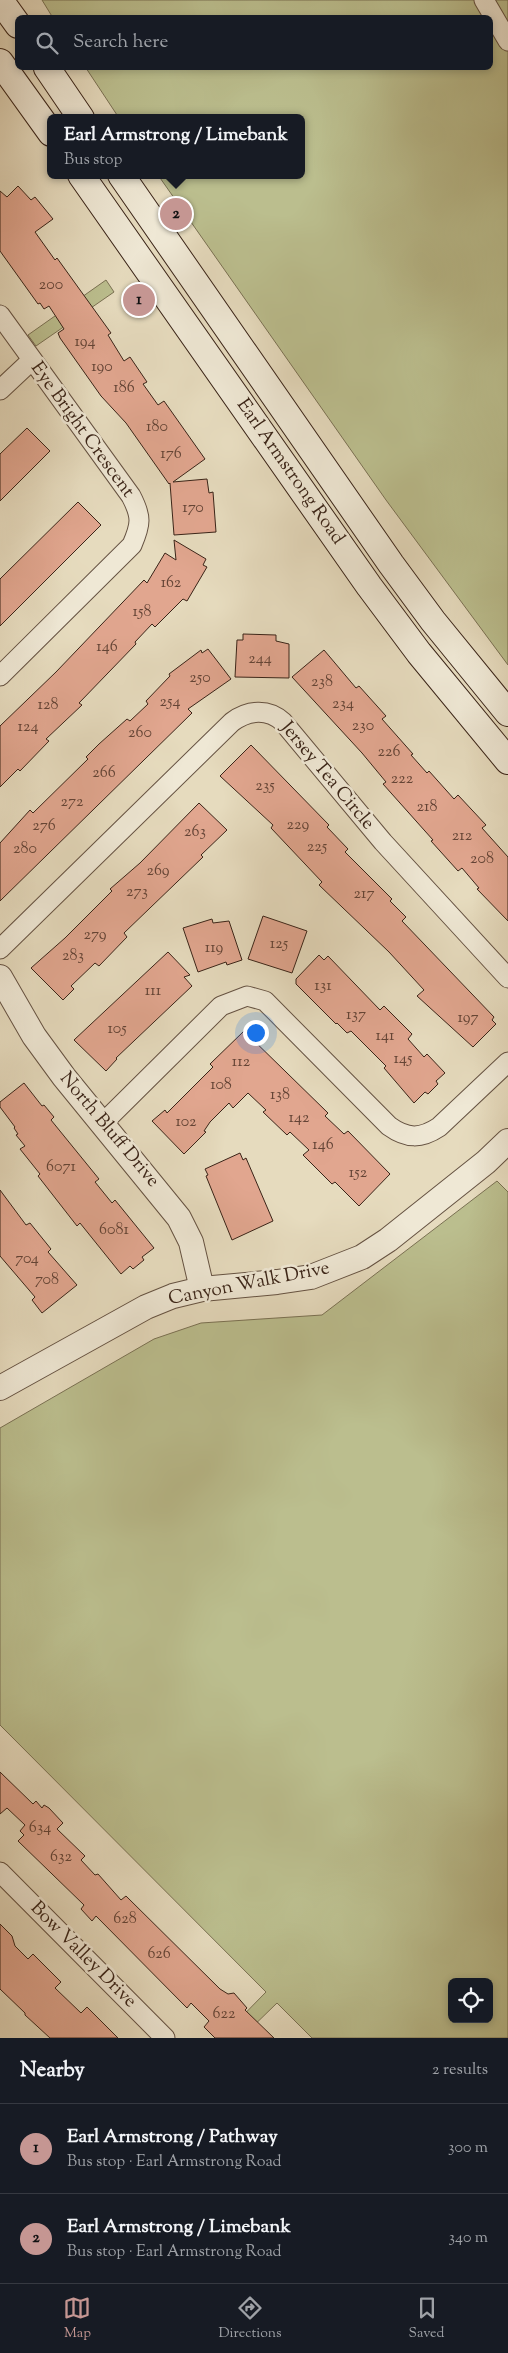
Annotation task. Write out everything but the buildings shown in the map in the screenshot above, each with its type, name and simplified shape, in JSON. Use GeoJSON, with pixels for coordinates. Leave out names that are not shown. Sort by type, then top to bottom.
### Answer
{"type":"FeatureCollection","features":[{"type":"Feature","properties":{"kind":"main road"},"geometry":{"type":"LineString","coordinates":[[0,0],[15,21]]}},
{"type":"Feature","properties":{"kind":"main road"},"geometry":{"type":"LineString","coordinates":[[0,62],[47,128]]}},
{"type":"Feature","properties":{"kind":"main road"},"geometry":{"type":"LineString","coordinates":[[47,70],[78,114]]}},
{"type":"Feature","properties":{"kind":"main road","name":"Earl Armstrong Road"},"geometry":{"type":"LineString","coordinates":[[84,179],[369,586],[419,653],[508,761]]}},
{"type":"Feature","properties":{"kind":"main road","name":"Earl Armstrong Road"},"geometry":{"type":"LineString","coordinates":[[124,179],[391,564],[433,621],[508,713]]}},
{"type":"Feature","properties":{"kind":"street"},"geometry":{"type":"LineString","coordinates":[[484,0],[493,15]]}},
{"type":"Feature","properties":{"kind":"street"},"geometry":{"type":"LineString","coordinates":[[493,15],[508,41]]}},
{"type":"Feature","properties":{"kind":"street","name":"Eye Bright Crescent"},"geometry":{"type":"LineString","coordinates":[[0,315],[131,496],[139,511],[140,527],[132,545],[0,676]]}},
{"type":"Feature","properties":{"kind":"street"},"geometry":{"type":"LineString","coordinates":[[0,390],[32,360]]}},
{"type":"Feature","properties":{"kind":"street","name":"Jersey Tea Circle"},"geometry":{"type":"LineString","coordinates":[[0,949],[232,722],[245,714],[269,712],[283,722],[383,842],[508,978]]}},
{"type":"Feature","properties":{"kind":"street","name":"North Bluff Drive"},"geometry":{"type":"LineString","coordinates":[[0,977],[34,1036],[64,1077],[163,1196],[185,1227],[202,1289]]}},
{"type":"Feature","properties":{"kind":"street"},"geometry":{"type":"LineString","coordinates":[[103,1123],[221,1006],[247,996],[265,1001],[389,1126],[401,1134],[412,1137],[427,1135],[439,1127],[508,1062]]}},
{"type":"Feature","properties":{"kind":"street","name":"Canyon Walk Drive"},"geometry":{"type":"LineString","coordinates":[[0,1388],[146,1307],[173,1296],[202,1289],[311,1277],[362,1257],[388,1240],[486,1162],[508,1141]]}},
{"type":"Feature","properties":{"kind":"street","name":"Bow Valley Drive"},"geometry":{"type":"LineString","coordinates":[[0,1872],[165,2038]]}},
{"type":"Feature","properties":{"kind":"green space"},"geometry":{"type":"Polygon","coordinates":[[[42,0],[508,0],[508,665],[386,500],[161,179],[305,179],[305,114],[116,114],[87,70],[493,70],[493,15],[51,15],[42,0]]]}},
{"type":"Feature","properties":{"kind":"green space"},"geometry":{"type":"Polygon","coordinates":[[[106,280],[114,292],[36,346],[28,335],[106,280]]]}},
{"type":"Feature","properties":{"kind":"green space"},"geometry":{"type":"Polygon","coordinates":[[[497,1181],[508,1192],[508,2038],[312,2038],[277,2003],[241,2038],[221,2038],[266,1992],[0,1725],[0,1428],[154,1339],[201,1323],[322,1315],[497,1181]]]}},
{"type":"Feature","properties":{"kind":"place","name":"Earl Armstrong / Limebank"},"geometry":{"type":"Point","coordinates":[176,214]}},
{"type":"Feature","properties":{"kind":"place","name":"Earl Armstrong / Pathway"},"geometry":{"type":"Point","coordinates":[139,300]}}]}
